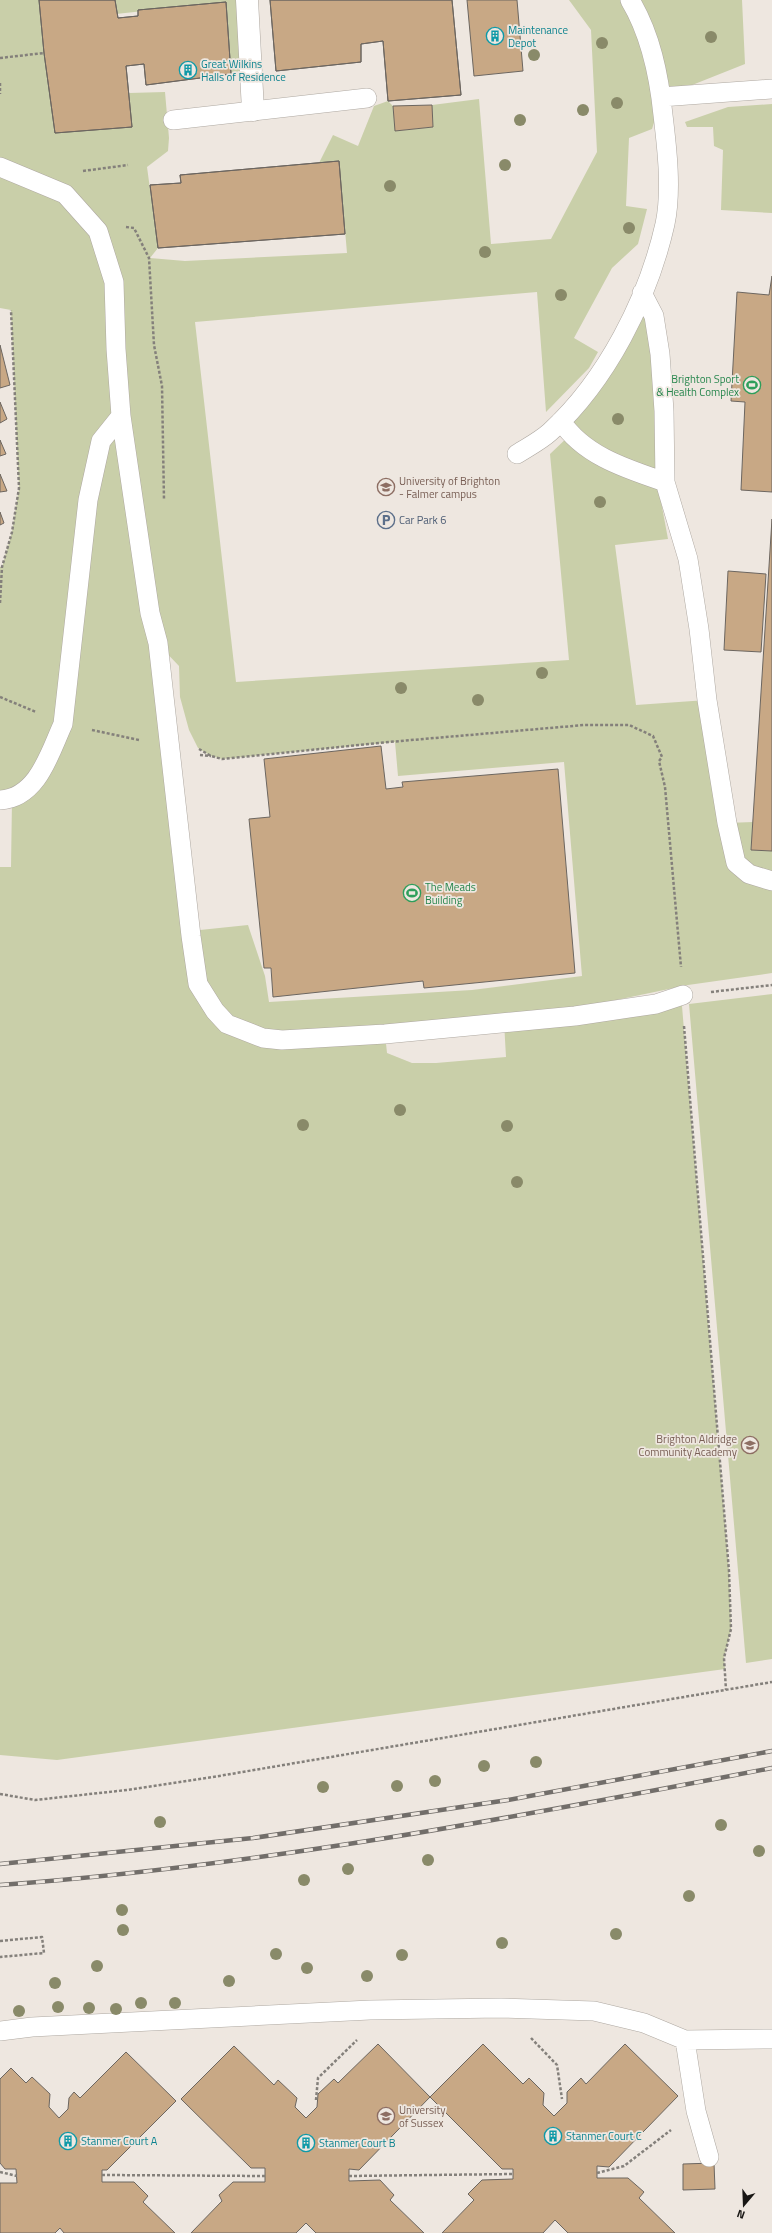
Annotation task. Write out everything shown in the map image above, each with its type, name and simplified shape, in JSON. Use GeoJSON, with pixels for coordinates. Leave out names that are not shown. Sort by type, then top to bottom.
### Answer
{"type":"FeatureCollection","features":[{"type":"Feature","properties":{"kind":"street"},"geometry":{"type":"LineString","coordinates":[[247,0],[253,110]]}},
{"type":"Feature","properties":{"kind":"lane"},"geometry":{"type":"LineString","coordinates":[[517,454],[548,434],[602,373],[619,346],[642,293],[665,223],[667,150],[662,97],[654,56],[644,24],[630,0]]}},
{"type":"Feature","properties":{"kind":"lane"},"geometry":{"type":"LineString","coordinates":[[662,97],[772,89]]}},
{"type":"Feature","properties":{"kind":"lane"},"geometry":{"type":"LineString","coordinates":[[172,120],[367,98]]}},
{"type":"Feature","properties":{"kind":"lane"},"geometry":{"type":"LineString","coordinates":[[0,167],[65,194],[95,225],[114,282],[116,349],[122,416],[150,613],[158,643],[198,984],[215,1011],[227,1024],[242,1031],[263,1038],[282,1040],[385,1034],[575,1016],[656,1004],[683,995]]}},
{"type":"Feature","properties":{"kind":"lane"},"geometry":{"type":"LineString","coordinates":[[642,293],[654,316],[660,354],[664,419],[665,482],[688,559],[699,629],[706,700],[726,823],[736,863],[749,874],[772,881]]}},
{"type":"Feature","properties":{"kind":"lane"},"geometry":{"type":"LineString","coordinates":[[0,800],[12,799],[34,782],[50,758],[63,724],[88,500],[101,441],[122,416]]}},
{"type":"Feature","properties":{"kind":"lane"},"geometry":{"type":"LineString","coordinates":[[561,421],[570,435],[589,449],[611,462],[665,482]]}},
{"type":"Feature","properties":{"kind":"lane"},"geometry":{"type":"LineString","coordinates":[[0,2031],[47,2026],[390,2010],[502,2008],[594,2011],[644,2022],[685,2040],[772,2039]]}},
{"type":"Feature","properties":{"kind":"lane"},"geometry":{"type":"LineString","coordinates":[[685,2040],[696,2111],[709,2157]]}},
{"type":"Feature","properties":{"kind":"path"},"geometry":{"type":"LineString","coordinates":[[0,58],[44,53]]}},
{"type":"Feature","properties":{"kind":"path"},"geometry":{"type":"LineString","coordinates":[[0,83],[0,94]]}},
{"type":"Feature","properties":{"kind":"path"},"geometry":{"type":"LineString","coordinates":[[90,169],[128,165]]}},
{"type":"Feature","properties":{"kind":"path"},"geometry":{"type":"LineString","coordinates":[[95,225],[134,228],[149,258],[154,345],[162,386],[165,504]]}},
{"type":"Feature","properties":{"kind":"path"},"geometry":{"type":"LineString","coordinates":[[0,603],[2,567],[12,532],[19,488],[11,310]]}},
{"type":"Feature","properties":{"kind":"path"},"geometry":{"type":"LineString","coordinates":[[0,697],[31,710]]}},
{"type":"Feature","properties":{"kind":"path"},"geometry":{"type":"LineString","coordinates":[[196,742],[198,748],[211,756],[222,759],[389,742],[584,725],[629,725],[642,729],[653,736],[662,757],[659,761],[665,787],[729,1571],[731,1629],[724,1658],[726,1690]]}},
{"type":"Feature","properties":{"kind":"path"},"geometry":{"type":"LineString","coordinates":[[87,729],[133,737],[170,752]]}},
{"type":"Feature","properties":{"kind":"path"},"geometry":{"type":"LineString","coordinates":[[683,995],[772,985]]}},
{"type":"Feature","properties":{"kind":"path"},"geometry":{"type":"LineString","coordinates":[[0,1794],[35,1800],[135,1789],[772,1682]]}},
{"type":"Feature","properties":{"kind":"path"},"geometry":{"type":"LineString","coordinates":[[0,1941],[42,1937],[44,1953],[0,1958]]}},
{"type":"Feature","properties":{"kind":"path"},"geometry":{"type":"LineString","coordinates":[[502,2008],[557,2065],[562,2098]]}},
{"type":"Feature","properties":{"kind":"path"},"geometry":{"type":"LineString","coordinates":[[316,2100],[318,2078],[390,2010]]}},
{"type":"Feature","properties":{"kind":"path"},"geometry":{"type":"LineString","coordinates":[[597,2173],[624,2166],[696,2111]]}},
{"type":"Feature","properties":{"kind":"path"},"geometry":{"type":"LineString","coordinates":[[0,2172],[17,2176]]}},
{"type":"Feature","properties":{"kind":"path"},"geometry":{"type":"LineString","coordinates":[[349,2176],[513,2174]]}},
{"type":"Feature","properties":{"kind":"path"},"geometry":{"type":"LineString","coordinates":[[102,2175],[265,2176]]}},
{"type":"Feature","properties":{"kind":"green space","name":"University of Brighton - Falmer campus"},"geometry":{"type":"Polygon","coordinates":[[[0,0],[39,0],[44,53],[55,133],[132,127],[129,93],[165,92],[169,138],[168,151],[147,167],[158,248],[150,258],[185,261],[347,253],[339,161],[319,163],[333,135],[358,146],[374,106],[388,101],[393,106],[396,131],[433,127],[432,105],[479,99],[491,244],[551,239],[597,152],[591,30],[569,0],[742,0],[745,64],[662,97],[652,129],[629,138],[626,206],[647,209],[638,244],[612,268],[574,338],[598,352],[589,368],[546,412],[537,292],[195,322],[236,682],[569,660],[550,454],[570,435],[561,421],[602,373],[619,345],[642,293],[654,316],[660,354],[664,411],[665,482],[657,480],[668,539],[615,545],[636,705],[707,700],[727,823],[753,822],[751,850],[772,851],[772,973],[688,985],[578,1008],[470,1017],[362,1030],[278,1036],[237,1024],[218,1004],[204,981],[200,930],[248,925],[265,976],[269,1002],[472,990],[582,976],[564,762],[398,776],[395,742],[222,759],[211,756],[198,748],[189,730],[180,697],[179,666],[158,644],[190,928],[198,984],[215,1011],[227,1024],[263,1038],[282,1040],[385,1034],[387,1053],[412,1063],[436,1063],[506,1057],[504,1022],[656,1004],[683,995],[682,1006],[729,1571],[731,1629],[724,1658],[725,1669],[57,1760],[0,1755],[0,867],[11,867],[12,800],[0,800],[0,567],[2,567],[12,532],[19,488],[11,310],[0,308],[0,0]]]}},
{"type":"Feature","properties":{"kind":"green space"},"geometry":{"type":"Polygon","coordinates":[[[115,0],[247,0],[250,67],[231,74],[226,2],[116,14],[115,0]]]}},
{"type":"Feature","properties":{"kind":"green space"},"geometry":{"type":"Polygon","coordinates":[[[772,104],[772,213],[721,210],[723,150],[714,146],[713,127],[687,127],[685,122],[728,107],[772,104]]]}},
{"type":"Feature","properties":{"kind":"green space","name":"Brighton Aldridge Community Academy"},"geometry":{"type":"Polygon","coordinates":[[[772,994],[772,1659],[746,1663],[689,1004],[772,994]]]}},
{"type":"Feature","properties":{"kind":"building","name":"Great Wilkins Halls of Residence"},"geometry":{"type":"Polygon","coordinates":[[[39,0],[115,0],[118,18],[138,16],[138,10],[226,2],[231,74],[146,85],[144,64],[126,66],[132,127],[55,133],[44,53],[39,0]]]}},
{"type":"Feature","properties":{"kind":"building","name":"Great Wilkins Halls of Residence"},"geometry":{"type":"Polygon","coordinates":[[[39,0],[115,0],[118,18],[138,16],[138,10],[226,2],[231,74],[146,85],[144,64],[126,66],[132,127],[55,133],[44,53],[39,0]]]}},
{"type":"Feature","properties":{"kind":"building","name":"Great Wilkins Halls of Residence"},"geometry":{"type":"Polygon","coordinates":[[[270,0],[452,0],[461,95],[388,101],[383,41],[361,44],[361,62],[276,71],[270,0]]]}},
{"type":"Feature","properties":{"kind":"building","name":"Great Wilkins Halls of Residence"},"geometry":{"type":"Polygon","coordinates":[[[270,0],[452,0],[461,95],[388,101],[383,41],[361,44],[361,62],[276,71],[270,0]]]}},
{"type":"Feature","properties":{"kind":"building","name":"Maintenance Depot"},"geometry":{"type":"Polygon","coordinates":[[[467,0],[517,0],[523,71],[474,76],[467,0]]]}},
{"type":"Feature","properties":{"kind":"building"},"geometry":{"type":"Polygon","coordinates":[[[432,105],[433,127],[395,131],[393,106],[432,105]]]}},
{"type":"Feature","properties":{"kind":"building"},"geometry":{"type":"Polygon","coordinates":[[[339,161],[345,234],[158,248],[150,185],[181,183],[180,175],[339,161]]]}},
{"type":"Feature","properties":{"kind":"building"},"geometry":{"type":"Polygon","coordinates":[[[339,161],[345,234],[158,248],[150,185],[181,183],[180,175],[339,161]]]}},
{"type":"Feature","properties":{"kind":"building","name":"Brighton Sport & Health Complex"},"geometry":{"type":"Polygon","coordinates":[[[772,276],[772,492],[741,490],[745,402],[731,401],[737,292],[769,295],[772,276]]]}},
{"type":"Feature","properties":{"kind":"building"},"geometry":{"type":"Polygon","coordinates":[[[0,345],[10,385],[0,388],[0,345]]]}},
{"type":"Feature","properties":{"kind":"building"},"geometry":{"type":"Polygon","coordinates":[[[0,402],[7,419],[0,423],[0,402]]]}},
{"type":"Feature","properties":{"kind":"building"},"geometry":{"type":"Polygon","coordinates":[[[0,440],[6,454],[0,456],[0,440]]]}},
{"type":"Feature","properties":{"kind":"building"},"geometry":{"type":"Polygon","coordinates":[[[0,474],[7,491],[0,492],[0,474]]]}},
{"type":"Feature","properties":{"kind":"building"},"geometry":{"type":"Polygon","coordinates":[[[0,512],[4,523],[0,525],[0,512]]]}},
{"type":"Feature","properties":{"kind":"building"},"geometry":{"type":"Polygon","coordinates":[[[772,519],[772,851],[751,850],[772,519]]]}},
{"type":"Feature","properties":{"kind":"building"},"geometry":{"type":"Polygon","coordinates":[[[728,571],[766,574],[761,652],[724,650],[728,571]]]}},
{"type":"Feature","properties":{"kind":"building","name":"The Meads Building"},"geometry":{"type":"Polygon","coordinates":[[[381,746],[386,789],[403,787],[402,782],[558,769],[575,973],[424,988],[423,981],[273,997],[271,968],[264,968],[249,819],[270,817],[264,759],[381,746]]]}},
{"type":"Feature","properties":{"kind":"building","name":"Stanmer Court B"},"geometry":{"type":"Polygon","coordinates":[[[378,2044],[430,2097],[359,2170],[349,2169],[349,2181],[380,2180],[394,2195],[390,2200],[424,2233],[316,2233],[306,2223],[296,2233],[191,2233],[222,2201],[219,2195],[233,2182],[265,2182],[265,2168],[251,2168],[181,2099],[234,2046],[274,2085],[278,2080],[297,2098],[295,2107],[306,2118],[317,2107],[318,2094],[334,2079],[338,2083],[378,2044]]]}},
{"type":"Feature","properties":{"kind":"building","name":"Stanmer Court C"},"geometry":{"type":"Polygon","coordinates":[[[483,2044],[523,2084],[529,2078],[544,2093],[543,2105],[554,2116],[567,2103],[567,2092],[581,2078],[586,2084],[625,2044],[678,2096],[609,2167],[597,2166],[597,2178],[628,2178],[644,2192],[639,2198],[675,2233],[568,2233],[555,2220],[543,2233],[442,2233],[474,2200],[468,2194],[482,2180],[513,2179],[513,2169],[502,2169],[430,2097],[483,2044]]]}},
{"type":"Feature","properties":{"kind":"building","name":"Stanmer Court A"},"geometry":{"type":"Polygon","coordinates":[[[126,2052],[176,2101],[107,2170],[102,2170],[102,2182],[134,2182],[148,2196],[143,2202],[175,2233],[64,2233],[60,2228],[55,2233],[0,2233],[0,2183],[17,2183],[16,2169],[5,2169],[0,2163],[0,2079],[11,2068],[26,2083],[32,2077],[50,2094],[49,2107],[59,2118],[68,2109],[69,2098],[74,2092],[80,2098],[126,2052]]]}},
{"type":"Feature","properties":{"kind":"building"},"geometry":{"type":"Polygon","coordinates":[[[714,2163],[715,2189],[683,2190],[683,2164],[714,2163]]]}},
{"type":"Feature","properties":{"kind":"railway"},"geometry":{"type":"LineString","coordinates":[[0,1864],[253,1838],[508,1800],[772,1751]]}},
{"type":"Feature","properties":{"kind":"railway"},"geometry":{"type":"LineString","coordinates":[[0,1885],[97,1877],[291,1853],[484,1822],[772,1768]]}},
{"type":"Feature","properties":{"kind":"place","name":"Maintenance Depot"},"geometry":{"type":"Point","coordinates":[495,36]}},
{"type":"Feature","properties":{"kind":"place","name":"Great Wilkins Halls of Residence"},"geometry":{"type":"Point","coordinates":[188,70]}},
{"type":"Feature","properties":{"kind":"place","name":"Brighton Sport & Health Complex"},"geometry":{"type":"Point","coordinates":[752,385]}},
{"type":"Feature","properties":{"kind":"place","name":"University of Brighton - Falmer campus"},"geometry":{"type":"Point","coordinates":[386,487]}},
{"type":"Feature","properties":{"kind":"place","name":"Car Park 6"},"geometry":{"type":"Point","coordinates":[386,520]}},
{"type":"Feature","properties":{"kind":"place","name":"The Meads Building"},"geometry":{"type":"Point","coordinates":[412,893]}},
{"type":"Feature","properties":{"kind":"place","name":"Brighton Aldridge Community Academy"},"geometry":{"type":"Point","coordinates":[750,1445]}},
{"type":"Feature","properties":{"kind":"place","name":"University of Sussex"},"geometry":{"type":"Point","coordinates":[386,2116]}},
{"type":"Feature","properties":{"kind":"place","name":"Stanmer Court C"},"geometry":{"type":"Point","coordinates":[553,2136]}},
{"type":"Feature","properties":{"kind":"place","name":"Stanmer Court A"},"geometry":{"type":"Point","coordinates":[68,2141]}},
{"type":"Feature","properties":{"kind":"place","name":"Stanmer Court B"},"geometry":{"type":"Point","coordinates":[306,2143]}}]}
